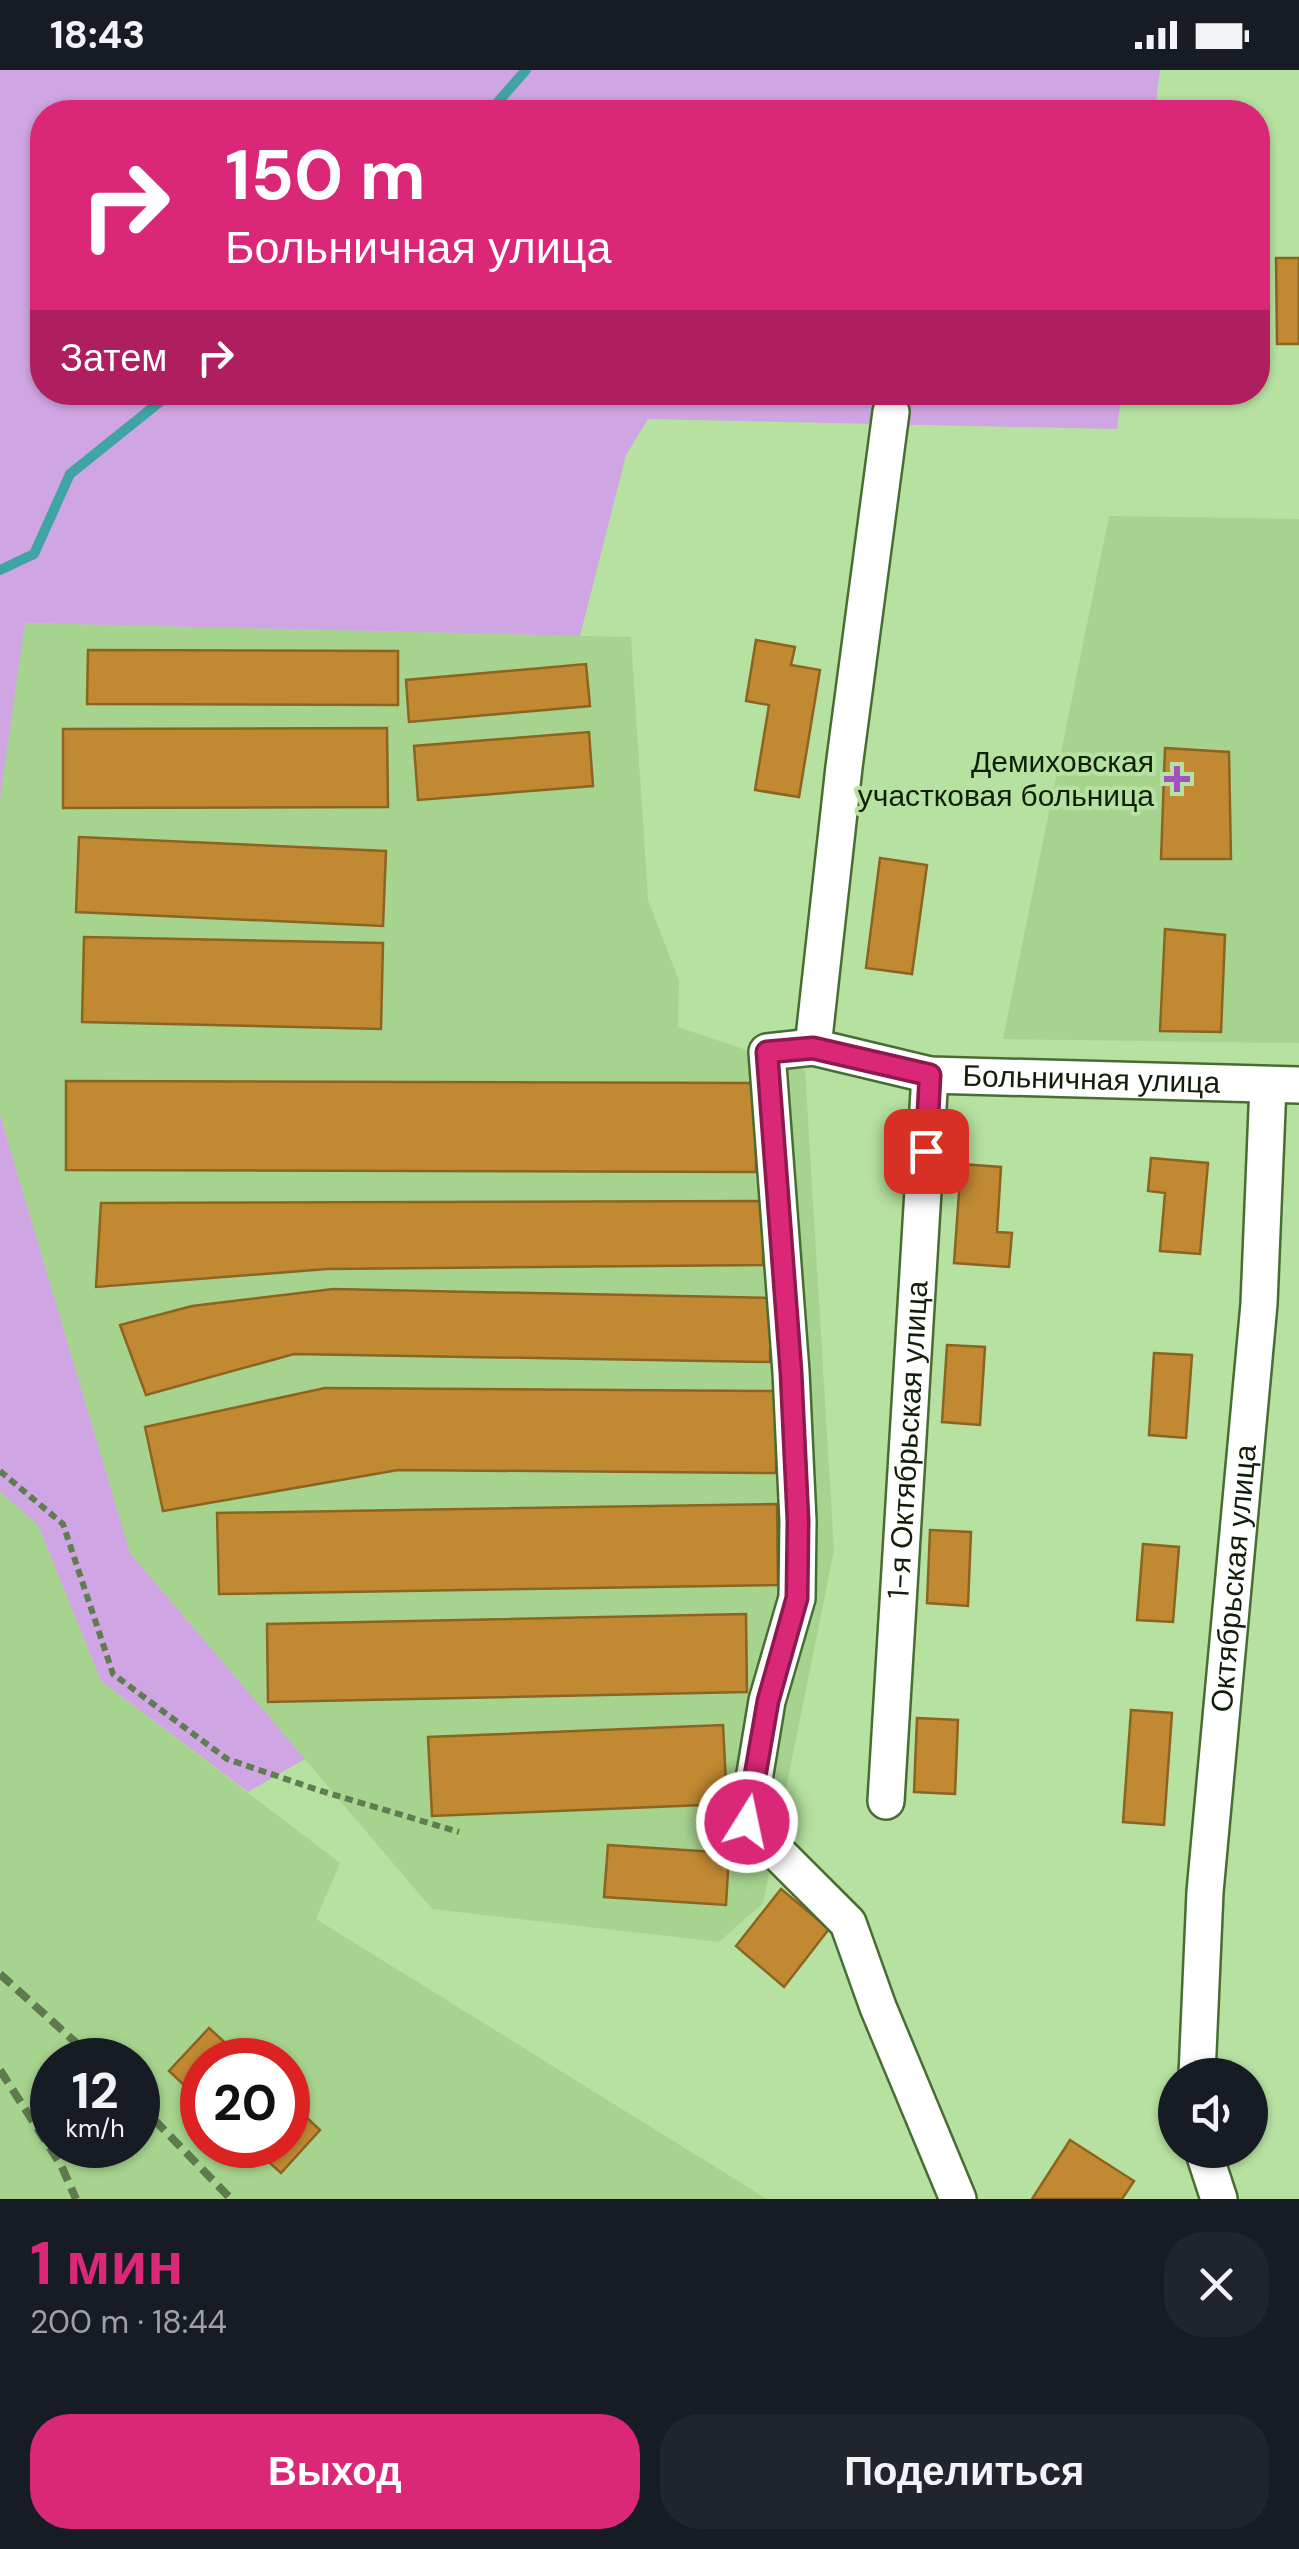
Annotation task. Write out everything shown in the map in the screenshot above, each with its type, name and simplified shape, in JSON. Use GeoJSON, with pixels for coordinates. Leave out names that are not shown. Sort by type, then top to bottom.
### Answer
{"type":"FeatureCollection","features":[{"type":"Feature","properties":{"kind":"lane"},"geometry":{"type":"LineString","coordinates":[[813,1048],[844,767],[891,412]]}},
{"type":"Feature","properties":{"kind":"lane","name":"Больничная улица"},"geometry":{"type":"LineString","coordinates":[[958,2199],[878,2007],[848,1923],[747,1822],[768,1701],[797,1598],[792,1390],[767,1052],[813,1048],[930,1075],[1284,1085]]}},
{"type":"Feature","properties":{"kind":"lane","name":"1-я Октябрьская улица"},"geometry":{"type":"LineString","coordinates":[[886,1801],[930,1075]]}},
{"type":"Feature","properties":{"kind":"lane","name":"Октябрьская улица"},"geometry":{"type":"LineString","coordinates":[[1198,2058],[1205,1892],[1259,1304],[1284,1085]]}},
{"type":"Feature","properties":{"kind":"lane"},"geometry":{"type":"LineString","coordinates":[[1208,2168],[1219,2199]]}},
{"type":"Feature","properties":{"kind":"path"},"geometry":{"type":"LineString","coordinates":[[0,1472],[63,1524],[113,1674],[227,1759],[459,1832]]}},
{"type":"Feature","properties":{"kind":"shaded area"},"geometry":{"type":"Polygon","coordinates":[[[0,70],[1160,70],[1156,100],[30,100],[30,405],[1120,405],[1117,429],[648,419],[626,455],[580,636],[25,623],[0,799],[0,70]]]}},
{"type":"Feature","properties":{"kind":"shaded area","name":"Демиховская участковая больница"},"geometry":{"type":"Polygon","coordinates":[[[1109,516],[1299,519],[1299,1043],[1003,1039],[1109,516]]]}},
{"type":"Feature","properties":{"kind":"shaded area"},"geometry":{"type":"Polygon","coordinates":[[[24,623],[631,637],[648,900],[679,981],[678,1027],[805,1070],[834,1550],[763,1903],[719,1942],[432,1909],[130,1553],[0,1115],[0,799],[24,623]]]}},
{"type":"Feature","properties":{"kind":"shaded area"},"geometry":{"type":"Polygon","coordinates":[[[0,1115],[130,1553],[305,1759],[248,1792],[101,1681],[38,1525],[0,1492],[0,1115]]]}},
{"type":"Feature","properties":{"kind":"shaded area"},"geometry":{"type":"Polygon","coordinates":[[[0,1492],[38,1525],[101,1681],[340,1863],[316,1919],[767,2199],[0,2199],[0,1492]]]}},
{"type":"Feature","properties":{"kind":"building"},"geometry":{"type":"Polygon","coordinates":[[[1276,258],[1299,258],[1299,344],[1277,344],[1276,258]]]}},
{"type":"Feature","properties":{"kind":"building"},"geometry":{"type":"Polygon","coordinates":[[[756,640],[795,647],[791,665],[820,670],[799,797],[755,790],[769,705],[746,701],[756,640]]]}},
{"type":"Feature","properties":{"kind":"building"},"geometry":{"type":"Polygon","coordinates":[[[88,650],[398,651],[398,705],[87,704],[88,650]]]}},
{"type":"Feature","properties":{"kind":"building"},"geometry":{"type":"Polygon","coordinates":[[[586,664],[590,706],[409,722],[406,680],[586,664]]]}},
{"type":"Feature","properties":{"kind":"building"},"geometry":{"type":"Polygon","coordinates":[[[387,728],[388,807],[63,808],[63,729],[387,728]]]}},
{"type":"Feature","properties":{"kind":"building"},"geometry":{"type":"Polygon","coordinates":[[[589,732],[593,786],[418,800],[414,746],[589,732]]]}},
{"type":"Feature","properties":{"kind":"building"},"geometry":{"type":"Polygon","coordinates":[[[1165,748],[1229,752],[1231,859],[1161,859],[1165,748]]]}},
{"type":"Feature","properties":{"kind":"building"},"geometry":{"type":"Polygon","coordinates":[[[79,837],[386,851],[383,926],[76,912],[79,837]]]}},
{"type":"Feature","properties":{"kind":"building"},"geometry":{"type":"Polygon","coordinates":[[[880,858],[927,865],[912,974],[866,968],[880,858]]]}},
{"type":"Feature","properties":{"kind":"building"},"geometry":{"type":"Polygon","coordinates":[[[1165,929],[1225,935],[1221,1032],[1160,1031],[1165,929]]]}},
{"type":"Feature","properties":{"kind":"building"},"geometry":{"type":"Polygon","coordinates":[[[84,937],[383,943],[381,1029],[82,1022],[84,937]]]}},
{"type":"Feature","properties":{"kind":"building"},"geometry":{"type":"Polygon","coordinates":[[[66,1081],[756,1083],[756,1172],[66,1170],[66,1081]]]}},
{"type":"Feature","properties":{"kind":"building"},"geometry":{"type":"Polygon","coordinates":[[[1151,1158],[1208,1163],[1200,1254],[1160,1251],[1165,1193],[1148,1191],[1151,1158]]]}},
{"type":"Feature","properties":{"kind":"building"},"geometry":{"type":"Polygon","coordinates":[[[961,1164],[1001,1167],[997,1232],[1012,1233],[1009,1267],[954,1263],[961,1164]]]}},
{"type":"Feature","properties":{"kind":"building"},"geometry":{"type":"Polygon","coordinates":[[[763,1201],[763,1265],[327,1269],[96,1287],[101,1203],[763,1201]]]}},
{"type":"Feature","properties":{"kind":"building"},"geometry":{"type":"Polygon","coordinates":[[[333,1289],[771,1298],[770,1362],[294,1354],[146,1395],[120,1325],[192,1306],[333,1289]]]}},
{"type":"Feature","properties":{"kind":"building"},"geometry":{"type":"Polygon","coordinates":[[[947,1345],[985,1347],[980,1425],[942,1422],[947,1345]]]}},
{"type":"Feature","properties":{"kind":"building"},"geometry":{"type":"Polygon","coordinates":[[[1154,1353],[1192,1355],[1186,1438],[1149,1435],[1154,1353]]]}},
{"type":"Feature","properties":{"kind":"building"},"geometry":{"type":"Polygon","coordinates":[[[325,1388],[776,1391],[776,1473],[398,1470],[163,1511],[145,1427],[325,1388]]]}},
{"type":"Feature","properties":{"kind":"building"},"geometry":{"type":"Polygon","coordinates":[[[777,1504],[778,1585],[219,1594],[217,1513],[777,1504]]]}},
{"type":"Feature","properties":{"kind":"building"},"geometry":{"type":"Polygon","coordinates":[[[930,1530],[971,1532],[968,1606],[927,1603],[930,1530]]]}},
{"type":"Feature","properties":{"kind":"building"},"geometry":{"type":"Polygon","coordinates":[[[1143,1544],[1179,1547],[1173,1622],[1137,1620],[1143,1544]]]}},
{"type":"Feature","properties":{"kind":"building"},"geometry":{"type":"Polygon","coordinates":[[[746,1614],[747,1692],[268,1702],[267,1624],[746,1614]]]}},
{"type":"Feature","properties":{"kind":"building"},"geometry":{"type":"Polygon","coordinates":[[[1131,1710],[1172,1713],[1164,1825],[1123,1822],[1131,1710]]]}},
{"type":"Feature","properties":{"kind":"building"},"geometry":{"type":"Polygon","coordinates":[[[917,1718],[958,1720],[955,1794],[914,1792],[917,1718]]]}},
{"type":"Feature","properties":{"kind":"building"},"geometry":{"type":"Polygon","coordinates":[[[723,1725],[727,1804],[432,1816],[428,1737],[723,1725]]]}},
{"type":"Feature","properties":{"kind":"building"},"geometry":{"type":"Polygon","coordinates":[[[608,1845],[729,1853],[726,1905],[604,1897],[608,1845]]]}},
{"type":"Feature","properties":{"kind":"building"},"geometry":{"type":"Polygon","coordinates":[[[781,1889],[829,1929],[784,1987],[736,1946],[781,1889]]]}},
{"type":"Feature","properties":{"kind":"building"},"geometry":{"type":"Polygon","coordinates":[[[209,2028],[220,2038],[200,2038],[209,2028]]]}},
{"type":"Feature","properties":{"kind":"building"},"geometry":{"type":"Polygon","coordinates":[[[180,2059],[180,2081],[169,2071],[180,2059]]]}},
{"type":"Feature","properties":{"kind":"building"},"geometry":{"type":"Polygon","coordinates":[[[310,2121],[320,2130],[310,2141],[310,2121]]]}},
{"type":"Feature","properties":{"kind":"building"},"geometry":{"type":"Polygon","coordinates":[[[1070,2140],[1134,2181],[1122,2199],[1032,2199],[1070,2140]]]}},
{"type":"Feature","properties":{"kind":"waterway"},"geometry":{"type":"LineString","coordinates":[[500,100],[526,70]]}},
{"type":"Feature","properties":{"kind":"waterway"},"geometry":{"type":"LineString","coordinates":[[0,570],[34,554],[70,474],[156,405]]}},
{"type":"Feature","properties":{"kind":"railway"},"geometry":{"type":"LineString","coordinates":[[0,1974],[71,2038]]}},
{"type":"Feature","properties":{"kind":"railway"},"geometry":{"type":"LineString","coordinates":[[0,2070],[61,2165],[76,2199]]}},
{"type":"Feature","properties":{"kind":"railway"},"geometry":{"type":"LineString","coordinates":[[160,2126],[231,2199]]}},
{"type":"Feature","properties":{"kind":"place","name":"Демиховская участковая больница"},"geometry":{"type":"Point","coordinates":[1177,779]}},
{"type":"Feature","properties":{"kind":"route"},"geometry":{"type":"LineString","coordinates":[[747,1822],[768,1701],[797,1598],[798,1521],[791,1372],[767,1052],[813,1048],[930,1075],[926,1151]]}}]}
